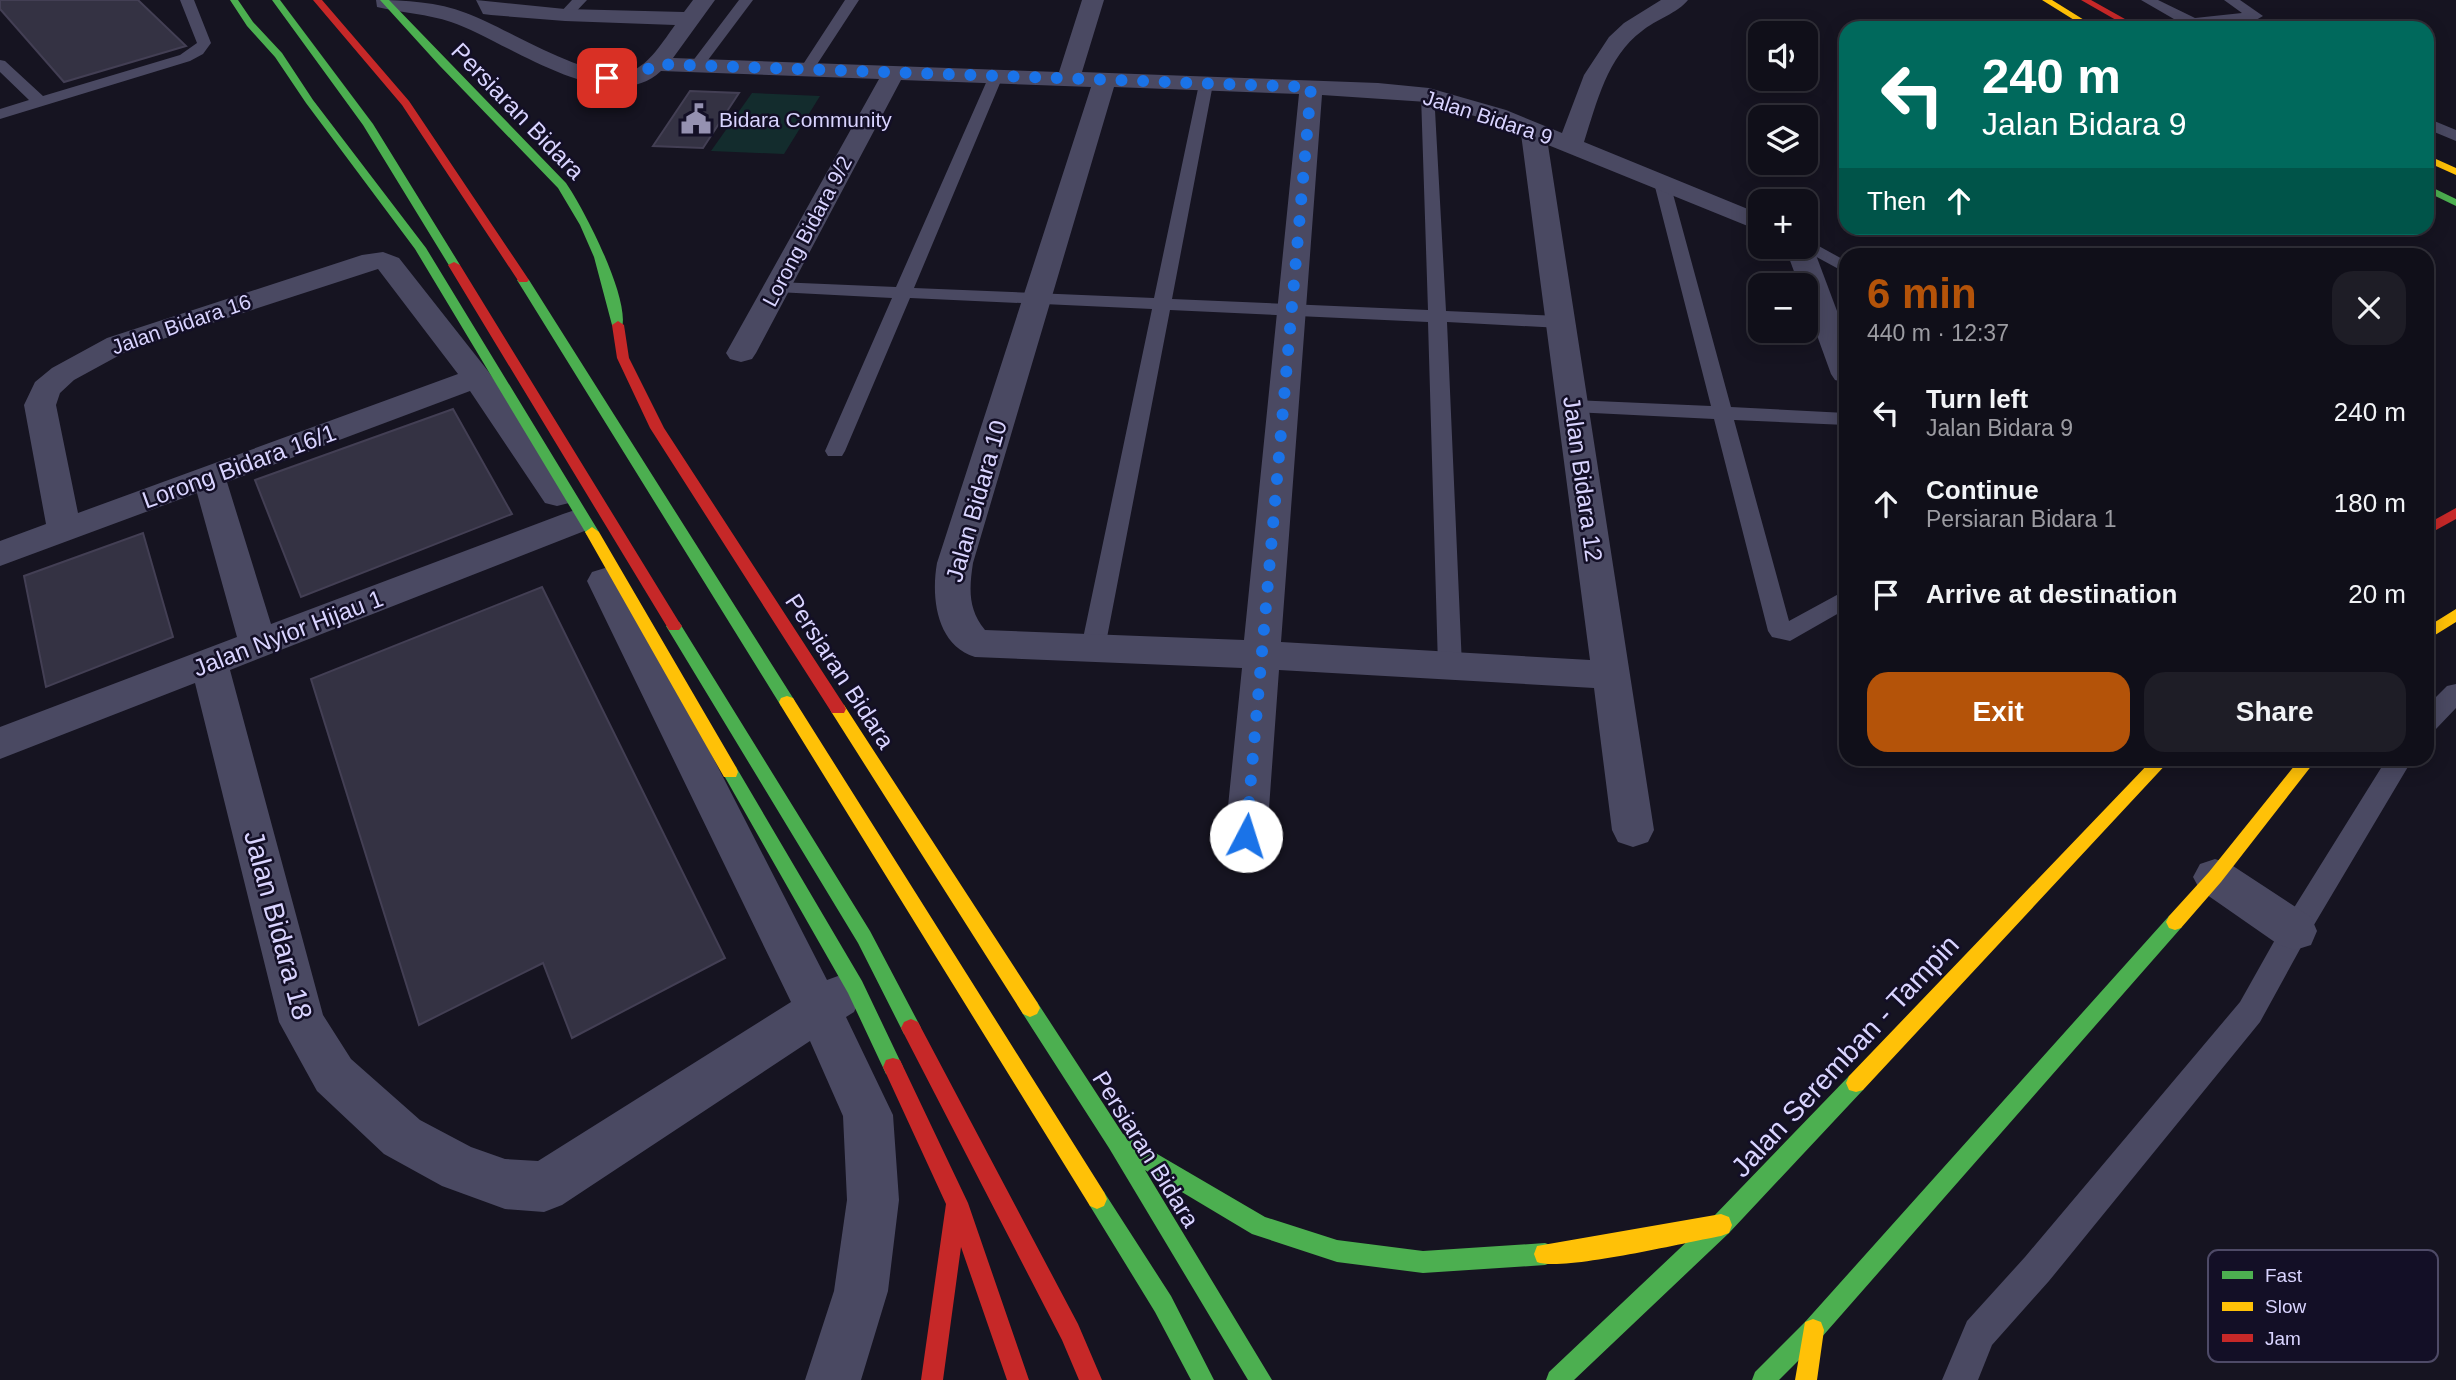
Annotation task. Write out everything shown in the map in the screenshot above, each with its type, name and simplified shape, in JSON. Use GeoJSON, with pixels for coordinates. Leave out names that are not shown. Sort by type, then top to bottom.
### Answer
{"type":"FeatureCollection","features":[{"type":"Feature","properties":{"kind":"main road"},"geometry":{"type":"LineString","coordinates":[[234,0],[250,24],[279,55],[309,101],[420,248],[576,505],[836,998],[957,1203],[1018,1380]]}},
{"type":"Feature","properties":{"kind":"main road"},"geometry":{"type":"LineString","coordinates":[[276,0],[368,124],[864,937],[1070,1332],[1091,1380]]}},
{"type":"Feature","properties":{"kind":"main road"},"geometry":{"type":"LineString","coordinates":[[317,0],[406,103],[536,299],[1163,1304],[1203,1380]]}},
{"type":"Feature","properties":{"kind":"main road"},"geometry":{"type":"LineString","coordinates":[[2046,0],[2081,21]]}},
{"type":"Feature","properties":{"kind":"main road"},"geometry":{"type":"LineString","coordinates":[[2085,0],[2124,21]]}},
{"type":"Feature","properties":{"kind":"main road","name":"Persiaran Bidara"},"geometry":{"type":"LineString","coordinates":[[384,1],[422,44],[526,147],[568,193],[590,234],[614,299],[623,358],[657,428],[1116,1141],[1261,1380]]}},
{"type":"Feature","properties":{"kind":"main road"},"geometry":{"type":"LineString","coordinates":[[2434,161],[2456,172]]}},
{"type":"Feature","properties":{"kind":"main road"},"geometry":{"type":"LineString","coordinates":[[2434,192],[2456,203]]}},
{"type":"Feature","properties":{"kind":"main road"},"geometry":{"type":"LineString","coordinates":[[2434,526],[2456,513]]}},
{"type":"Feature","properties":{"kind":"main road"},"geometry":{"type":"LineString","coordinates":[[2434,630],[2456,614]]}},
{"type":"Feature","properties":{"kind":"main road","name":"Jalan Seremban - Tampin"},"geometry":{"type":"LineString","coordinates":[[1557,1380],[1721,1225],[2156,766]]}},
{"type":"Feature","properties":{"kind":"main road"},"geometry":{"type":"LineString","coordinates":[[1763,1380],[1813,1330],[2215,877],[2303,766]]}},
{"type":"Feature","properties":{"kind":"main road"},"geometry":{"type":"LineString","coordinates":[[1116,1141],[1261,1226],[1337,1251],[1423,1262],[1574,1252],[1721,1225]]}},
{"type":"Feature","properties":{"kind":"main road"},"geometry":{"type":"LineString","coordinates":[[932,1380],[957,1203]]}},
{"type":"Feature","properties":{"kind":"main road"},"geometry":{"type":"LineString","coordinates":[[1227,1324],[1230,1358]]}},
{"type":"Feature","properties":{"kind":"main road"},"geometry":{"type":"LineString","coordinates":[[1805,1380],[1813,1330]]}},
{"type":"Feature","properties":{"kind":"street"},"geometry":{"type":"LineString","coordinates":[[487,0],[491,9],[572,8],[689,19]]}},
{"type":"Feature","properties":{"kind":"street"},"geometry":{"type":"LineString","coordinates":[[384,1],[458,17],[591,76],[622,79],[643,74],[654,64],[704,0]]}},
{"type":"Feature","properties":{"kind":"street"},"geometry":{"type":"LineString","coordinates":[[1068,79],[1093,0]]}},
{"type":"Feature","properties":{"kind":"street"},"geometry":{"type":"LineString","coordinates":[[1571,144],[1597,67],[1609,50],[1626,31],[1652,12],[1677,0]]}},
{"type":"Feature","properties":{"kind":"street"},"geometry":{"type":"LineString","coordinates":[[422,44],[428,37],[443,30],[461,27],[484,30]]}},
{"type":"Feature","properties":{"kind":"street","name":"Jalan Bidara 9"},"geometry":{"type":"LineString","coordinates":[[654,64],[1311,87],[1429,94],[1533,129],[1748,218]]}},
{"type":"Feature","properties":{"kind":"street","name":"Lorong Bidara 9/2"},"geometry":{"type":"LineString","coordinates":[[741,353],[894,72]]}},
{"type":"Feature","properties":{"kind":"street","name":"Jalan Bidara 10"},"geometry":{"type":"LineString","coordinates":[[1105,80],[956,563],[949,593],[957,622],[975,643],[1262,655],[1611,675]]}},
{"type":"Feature","properties":{"kind":"street"},"geometry":{"type":"LineString","coordinates":[[1246,836],[1311,87]]}},
{"type":"Feature","properties":{"kind":"street","name":"Jalan Bidara 12"},"geometry":{"type":"LineString","coordinates":[[1533,129],[1633,830]]}},
{"type":"Feature","properties":{"kind":"street"},"geometry":{"type":"LineString","coordinates":[[1803,259],[1839,355]]}},
{"type":"Feature","properties":{"kind":"street","name":"Jalan Bidara 16"},"geometry":{"type":"LineString","coordinates":[[64,530],[40,405],[46,389],[63,374],[118,344],[372,261],[383,260],[389,264],[477,378]]}},
{"type":"Feature","properties":{"kind":"street"},"geometry":{"type":"LineString","coordinates":[[477,378],[575,522],[836,998],[868,1115],[873,1200],[861,1291],[833,1380]]}},
{"type":"Feature","properties":{"kind":"street","name":"Lorong Bidara 16/1"},"geometry":{"type":"LineString","coordinates":[[0,554],[477,378]]}},
{"type":"Feature","properties":{"kind":"street"},"geometry":{"type":"LineString","coordinates":[[209,477],[258,644]]}},
{"type":"Feature","properties":{"kind":"street","name":"Jalan Nyior Hijau 1"},"geometry":{"type":"LineString","coordinates":[[0,743],[575,522]]}},
{"type":"Feature","properties":{"kind":"street","name":"Jalan Bidara 18"},"geometry":{"type":"LineString","coordinates":[[209,663],[302,1022],[334,1075],[402,1137],[460,1168],[505,1184],[544,1186],[836,998]]}},
{"type":"Feature","properties":{"kind":"street"},"geometry":{"type":"LineString","coordinates":[[2215,877],[2295,931]]}},
{"type":"Feature","properties":{"kind":"lane"},"geometry":{"type":"LineString","coordinates":[[0,114],[185,58],[198,51],[204,43],[187,0]]}},
{"type":"Feature","properties":{"kind":"lane"},"geometry":{"type":"LineString","coordinates":[[696,65],[746,0]]}},
{"type":"Feature","properties":{"kind":"lane"},"geometry":{"type":"LineString","coordinates":[[807,69],[852,0]]}},
{"type":"Feature","properties":{"kind":"lane"},"geometry":{"type":"LineString","coordinates":[[2148,0],[2189,21]]}},
{"type":"Feature","properties":{"kind":"lane"},"geometry":{"type":"LineString","coordinates":[[2231,0],[2260,19],[2239,21]]}},
{"type":"Feature","properties":{"kind":"lane"},"geometry":{"type":"LineString","coordinates":[[0,64],[40,102]]}},
{"type":"Feature","properties":{"kind":"lane"},"geometry":{"type":"LineString","coordinates":[[835,451],[996,76]]}},
{"type":"Feature","properties":{"kind":"lane"},"geometry":{"type":"LineString","coordinates":[[1093,648],[1206,84]]}},
{"type":"Feature","properties":{"kind":"lane"},"geometry":{"type":"LineString","coordinates":[[1429,94],[1450,666]]}},
{"type":"Feature","properties":{"kind":"lane"},"geometry":{"type":"LineString","coordinates":[[2434,126],[2456,136]]}},
{"type":"Feature","properties":{"kind":"lane"},"geometry":{"type":"LineString","coordinates":[[1662,183],[1780,631],[1790,632],[1839,602]]}},
{"type":"Feature","properties":{"kind":"lane"},"geometry":{"type":"LineString","coordinates":[[1818,251],[1839,264]]}},
{"type":"Feature","properties":{"kind":"lane"},"geometry":{"type":"LineString","coordinates":[[777,287],[1561,322]]}},
{"type":"Feature","properties":{"kind":"lane"},"geometry":{"type":"LineString","coordinates":[[1573,406],[1839,419]]}},
{"type":"Feature","properties":{"kind":"lane"},"geometry":{"type":"LineString","coordinates":[[2434,715],[2456,692]]}},
{"type":"Feature","properties":{"kind":"lane"},"geometry":{"type":"LineString","coordinates":[[1960,1380],[1979,1333],[2037,1269],[2250,1012],[2295,931],[2395,766]]}},
{"type":"Feature","properties":{"kind":"green space"},"geometry":{"type":"Polygon","coordinates":[[[752,93],[820,96],[784,154],[711,151],[752,93]]]}},
{"type":"Feature","properties":{"kind":"building"},"geometry":{"type":"Polygon","coordinates":[[[0,0],[138,0],[186,46],[64,82],[0,9],[0,0]]]}},
{"type":"Feature","properties":{"kind":"building","name":"Bidara Community"},"geometry":{"type":"Polygon","coordinates":[[[690,91],[739,93],[703,148],[653,146],[690,91]]]}},
{"type":"Feature","properties":{"kind":"building"},"geometry":{"type":"Polygon","coordinates":[[[453,409],[512,514],[301,597],[255,480],[453,409]]]}},
{"type":"Feature","properties":{"kind":"building"},"geometry":{"type":"Polygon","coordinates":[[[143,533],[173,637],[46,687],[24,576],[143,533]]]}},
{"type":"Feature","properties":{"kind":"building"},"geometry":{"type":"Polygon","coordinates":[[[542,587],[725,958],[572,1038],[543,963],[419,1025],[311,679],[542,587]]]}},
{"type":"Feature","properties":{"kind":"traffic: fast"},"geometry":{"type":"LineString","coordinates":[[234,0],[250,24],[279,55],[309,101],[420,248],[592,532]]}},
{"type":"Feature","properties":{"kind":"traffic: fast"},"geometry":{"type":"LineString","coordinates":[[276,0],[368,124],[454,265]]}},
{"type":"Feature","properties":{"kind":"traffic: fast"},"geometry":{"type":"LineString","coordinates":[[384,0],[442,64],[562,185],[586,225],[600,257],[618,325]]}},
{"type":"Feature","properties":{"kind":"traffic: fast"},"geometry":{"type":"LineString","coordinates":[[2434,192],[2456,203]]}},
{"type":"Feature","properties":{"kind":"traffic: fast"},"geometry":{"type":"LineString","coordinates":[[523,280],[787,702]]}},
{"type":"Feature","properties":{"kind":"traffic: fast"},"geometry":{"type":"LineString","coordinates":[[674,626],[864,937],[911,1028]]}},
{"type":"Feature","properties":{"kind":"traffic: fast"},"geometry":{"type":"LineString","coordinates":[[730,772],[855,987],[893,1067]]}},
{"type":"Feature","properties":{"kind":"traffic: fast"},"geometry":{"type":"LineString","coordinates":[[1763,1380],[1813,1330],[2175,922]]}},
{"type":"Feature","properties":{"kind":"traffic: fast"},"geometry":{"type":"LineString","coordinates":[[1030,1008],[1116,1141],[1261,1380]]}},
{"type":"Feature","properties":{"kind":"traffic: fast"},"geometry":{"type":"LineString","coordinates":[[1557,1380],[1721,1225],[1856,1083]]}},
{"type":"Feature","properties":{"kind":"traffic: fast"},"geometry":{"type":"LineString","coordinates":[[1116,1141],[1260,1226],[1337,1251],[1423,1262],[1545,1254]]}},
{"type":"Feature","properties":{"kind":"traffic: fast"},"geometry":{"type":"LineString","coordinates":[[1097,1199],[1163,1304],[1203,1380]]}},
{"type":"Feature","properties":{"kind":"traffic: slow"},"geometry":{"type":"LineString","coordinates":[[2046,0],[2081,21]]}},
{"type":"Feature","properties":{"kind":"traffic: slow"},"geometry":{"type":"LineString","coordinates":[[2434,161],[2456,172]]}},
{"type":"Feature","properties":{"kind":"traffic: slow"},"geometry":{"type":"LineString","coordinates":[[592,532],[730,772]]}},
{"type":"Feature","properties":{"kind":"traffic: slow"},"geometry":{"type":"LineString","coordinates":[[2434,630],[2456,614]]}},
{"type":"Feature","properties":{"kind":"traffic: slow"},"geometry":{"type":"LineString","coordinates":[[787,702],[1097,1199]]}},
{"type":"Feature","properties":{"kind":"traffic: slow"},"geometry":{"type":"LineString","coordinates":[[838,709],[1030,1008]]}},
{"type":"Feature","properties":{"kind":"traffic: slow"},"geometry":{"type":"LineString","coordinates":[[1856,1083],[2156,766]]}},
{"type":"Feature","properties":{"kind":"traffic: slow"},"geometry":{"type":"LineString","coordinates":[[2175,922],[2215,877],[2303,766]]}},
{"type":"Feature","properties":{"kind":"traffic: slow"},"geometry":{"type":"LineString","coordinates":[[1545,1254],[1575,1252],[1721,1225]]}},
{"type":"Feature","properties":{"kind":"traffic: slow"},"geometry":{"type":"LineString","coordinates":[[1806,1380],[1813,1330]]}},
{"type":"Feature","properties":{"kind":"traffic: jam"},"geometry":{"type":"LineString","coordinates":[[317,0],[406,103],[523,280]]}},
{"type":"Feature","properties":{"kind":"traffic: jam"},"geometry":{"type":"LineString","coordinates":[[2085,0],[2124,21]]}},
{"type":"Feature","properties":{"kind":"traffic: jam"},"geometry":{"type":"LineString","coordinates":[[454,265],[674,626]]}},
{"type":"Feature","properties":{"kind":"traffic: jam"},"geometry":{"type":"LineString","coordinates":[[618,325],[623,358],[657,428],[838,709]]}},
{"type":"Feature","properties":{"kind":"traffic: jam"},"geometry":{"type":"LineString","coordinates":[[2434,526],[2456,513]]}},
{"type":"Feature","properties":{"kind":"traffic: jam"},"geometry":{"type":"LineString","coordinates":[[911,1028],[1070,1332],[1091,1380]]}},
{"type":"Feature","properties":{"kind":"traffic: jam"},"geometry":{"type":"LineString","coordinates":[[893,1067],[957,1203],[1018,1380]]}},
{"type":"Feature","properties":{"kind":"traffic: jam"},"geometry":{"type":"LineString","coordinates":[[932,1380],[957,1203]]}},
{"type":"Feature","properties":{"kind":"place","name":"Bidara Community"},"geometry":{"type":"Point","coordinates":[696,119]}},
{"type":"Feature","properties":{"kind":"route"},"geometry":{"type":"LineString","coordinates":[[607,78],[622,79],[643,74],[654,64],[1311,87],[1246,836]]}}]}
